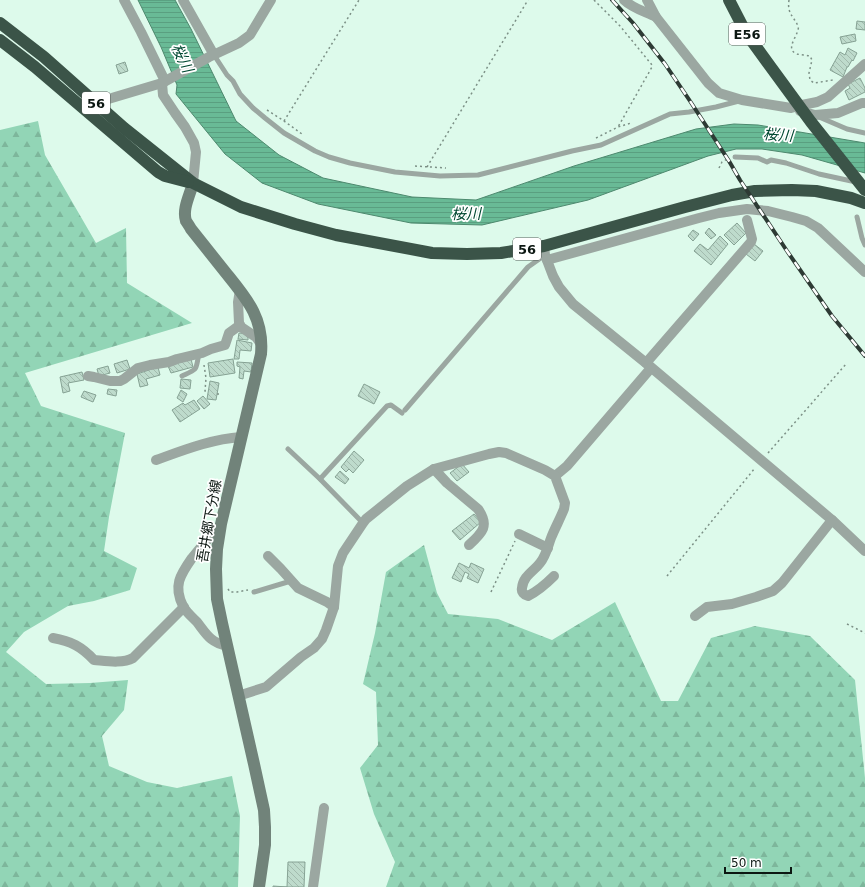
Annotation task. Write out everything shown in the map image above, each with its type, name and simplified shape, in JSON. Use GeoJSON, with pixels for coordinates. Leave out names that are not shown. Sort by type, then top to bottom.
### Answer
{"type":"FeatureCollection","features":[{"type":"Feature","properties":{"kind":"highway","name":"E56"},"geometry":{"type":"LineString","coordinates":[[728,0],[746,33],[811,122],[864,188]]}},
{"type":"Feature","properties":{"kind":"highway","name":"56"},"geometry":{"type":"LineString","coordinates":[[0,22],[44,57],[124,128],[193,183],[241,207],[295,224],[406,249],[432,253],[546,254],[685,206],[755,191],[792,190],[816,192],[851,198],[865,203]]}},
{"type":"Feature","properties":{"kind":"highway","name":"56"},"geometry":{"type":"LineString","coordinates":[[0,40],[35,67],[158,172],[165,176],[193,183]]}},
{"type":"Feature","properties":{"kind":"main road","name":"吾井郷下分線"},"geometry":{"type":"LineString","coordinates":[[193,183],[186,205],[186,221],[240,290],[255,313],[259,327],[261,344],[261,354],[220,533],[216,561],[219,610],[264,810],[265,845],[259,887]]}},
{"type":"Feature","properties":{"kind":"street"},"geometry":{"type":"LineString","coordinates":[[124,0],[166,80],[163,95],[194,143],[196,152],[193,183]]}},
{"type":"Feature","properties":{"kind":"street"},"geometry":{"type":"LineString","coordinates":[[183,0],[212,56]]}},
{"type":"Feature","properties":{"kind":"street"},"geometry":{"type":"LineString","coordinates":[[98,105],[105,100],[166,80],[239,43],[250,35],[271,0]]}},
{"type":"Feature","properties":{"kind":"street"},"geometry":{"type":"LineString","coordinates":[[624,0],[642,11],[656,17]]}},
{"type":"Feature","properties":{"kind":"street"},"geometry":{"type":"LineString","coordinates":[[647,0],[656,17],[708,83],[719,93],[742,100],[791,108],[820,101],[828,97],[865,64]]}},
{"type":"Feature","properties":{"kind":"street"},"geometry":{"type":"LineString","coordinates":[[785,107],[815,115],[838,113],[865,103]]}},
{"type":"Feature","properties":{"kind":"street"},"geometry":{"type":"LineString","coordinates":[[865,272],[818,228],[806,221],[775,212],[747,209],[699,218],[546,254],[558,287],[573,304],[832,520],[865,551]]}},
{"type":"Feature","properties":{"kind":"street"},"geometry":{"type":"LineString","coordinates":[[555,476],[568,466],[648,365],[751,242],[752,239],[747,220]]}},
{"type":"Feature","properties":{"kind":"street"},"geometry":{"type":"LineString","coordinates":[[240,290],[237,309],[240,325],[244,330],[256,337],[261,344]]}},
{"type":"Feature","properties":{"kind":"street"},"geometry":{"type":"LineString","coordinates":[[88,376],[110,381],[124,380],[138,368],[164,364],[225,346],[230,333],[240,325]]}},
{"type":"Feature","properties":{"kind":"street"},"geometry":{"type":"LineString","coordinates":[[156,460],[216,441],[241,437]]}},
{"type":"Feature","properties":{"kind":"street"},"geometry":{"type":"LineString","coordinates":[[238,696],[266,687],[301,657],[314,648],[322,639],[334,607],[338,566],[343,553],[363,523],[407,486],[434,469],[471,458],[499,452],[506,453],[555,476],[565,503],[564,509],[548,548],[540,563],[523,582],[521,589],[522,592],[525,596],[532,594],[554,576]]}},
{"type":"Feature","properties":{"kind":"street"},"geometry":{"type":"LineString","coordinates":[[434,469],[447,484],[482,514],[484,522],[483,530],[469,545]]}},
{"type":"Feature","properties":{"kind":"street"},"geometry":{"type":"LineString","coordinates":[[695,616],[707,607],[732,604],[773,591],[782,583],[832,520]]}},
{"type":"Feature","properties":{"kind":"street"},"geometry":{"type":"LineString","coordinates":[[220,533],[214,532],[183,571],[179,581],[178,590],[184,607],[211,640],[227,646]]}},
{"type":"Feature","properties":{"kind":"street"},"geometry":{"type":"LineString","coordinates":[[519,534],[548,548]]}},
{"type":"Feature","properties":{"kind":"street"},"geometry":{"type":"LineString","coordinates":[[268,556],[298,588],[334,607]]}},
{"type":"Feature","properties":{"kind":"street"},"geometry":{"type":"LineString","coordinates":[[54,638],[70,642],[87,653],[94,660],[116,662],[131,660],[184,607]]}},
{"type":"Feature","properties":{"kind":"street"},"geometry":{"type":"LineString","coordinates":[[313,887],[324,808]]}},
{"type":"Feature","properties":{"kind":"lane"},"geometry":{"type":"LineString","coordinates":[[212,56],[233,81],[240,94],[253,108],[284,133],[310,148],[329,157],[350,163],[395,172],[440,176],[478,175],[601,145],[670,114],[716,107],[742,100]]}},
{"type":"Feature","properties":{"kind":"lane"},"geometry":{"type":"LineString","coordinates":[[815,115],[847,129],[865,133]]}},
{"type":"Feature","properties":{"kind":"lane"},"geometry":{"type":"LineString","coordinates":[[735,158],[758,158],[767,162],[772,160],[786,163],[864,188]]}},
{"type":"Feature","properties":{"kind":"lane"},"geometry":{"type":"LineString","coordinates":[[857,217],[865,245]]}},
{"type":"Feature","properties":{"kind":"lane"},"geometry":{"type":"LineString","coordinates":[[320,479],[387,406],[391,405],[404,412],[528,267],[546,254]]}},
{"type":"Feature","properties":{"kind":"lane"},"geometry":{"type":"LineString","coordinates":[[182,376],[196,369],[201,353]]}},
{"type":"Feature","properties":{"kind":"lane"},"geometry":{"type":"LineString","coordinates":[[288,449],[363,523]]}},
{"type":"Feature","properties":{"kind":"lane"},"geometry":{"type":"LineString","coordinates":[[254,592],[291,581]]}},
{"type":"Feature","properties":{"kind":"path"},"geometry":{"type":"LineString","coordinates":[[284,121],[359,0]]}},
{"type":"Feature","properties":{"kind":"path"},"geometry":{"type":"LineString","coordinates":[[427,167],[528,0]]}},
{"type":"Feature","properties":{"kind":"path"},"geometry":{"type":"LineString","coordinates":[[594,0],[620,26],[652,65],[618,127]]}},
{"type":"Feature","properties":{"kind":"path"},"geometry":{"type":"LineString","coordinates":[[789,0],[788,7],[798,28],[798,31],[793,39],[793,52],[810,56],[812,60],[809,73],[810,80],[814,83],[833,80],[842,85]]}},
{"type":"Feature","properties":{"kind":"path"},"geometry":{"type":"LineString","coordinates":[[268,110],[303,135]]}},
{"type":"Feature","properties":{"kind":"path"},"geometry":{"type":"LineString","coordinates":[[719,168],[722,162],[735,158]]}},
{"type":"Feature","properties":{"kind":"path"},"geometry":{"type":"LineString","coordinates":[[201,353],[206,378],[205,391],[208,392]]}},
{"type":"Feature","properties":{"kind":"path"},"geometry":{"type":"LineString","coordinates":[[667,576],[761,461],[847,363]]}},
{"type":"Feature","properties":{"kind":"path"},"geometry":{"type":"LineString","coordinates":[[491,592],[519,534]]}},
{"type":"Feature","properties":{"kind":"path"},"geometry":{"type":"LineString","coordinates":[[228,589],[230,592],[248,590],[254,592]]}},
{"type":"Feature","properties":{"kind":"path"},"geometry":{"type":"LineString","coordinates":[[847,624],[865,633]]}},
{"type":"Feature","properties":{"kind":"green space"},"geometry":{"type":"Polygon","coordinates":[[[38,121],[45,155],[96,243],[126,228],[127,283],[192,323],[25,373],[41,406],[125,433],[104,551],[137,568],[130,590],[94,601],[68,606],[24,632],[6,652],[46,684],[128,680],[124,710],[102,736],[109,766],[147,782],[177,788],[232,776],[240,816],[238,887],[0,887],[0,130],[38,121]]]}},
{"type":"Feature","properties":{"kind":"green space"},"geometry":{"type":"Polygon","coordinates":[[[424,545],[437,593],[448,614],[498,619],[552,640],[615,602],[661,701],[678,701],[711,638],[755,626],[810,636],[855,680],[865,778],[865,887],[386,887],[395,862],[374,814],[360,768],[378,745],[376,692],[363,684],[375,633],[386,572],[424,545]]]}},
{"type":"Feature","properties":{"kind":"water","name":"桜川"},"geometry":{"type":"Polygon","coordinates":[[[138,0],[175,0],[191,29],[236,121],[279,155],[323,178],[412,197],[476,200],[574,166],[696,129],[734,124],[758,125],[865,143],[865,173],[802,155],[762,149],[736,149],[708,156],[588,200],[482,225],[411,223],[318,204],[262,183],[225,154],[176,94],[177,85],[161,47],[138,0]]]}},
{"type":"Feature","properties":{"kind":"building"},"geometry":{"type":"Polygon","coordinates":[[[857,21],[865,22],[865,30],[856,29],[857,21]]]}},
{"type":"Feature","properties":{"kind":"building"},"geometry":{"type":"Polygon","coordinates":[[[855,34],[856,41],[842,44],[840,37],[855,34]]]}},
{"type":"Feature","properties":{"kind":"building"},"geometry":{"type":"Polygon","coordinates":[[[848,48],[857,53],[853,61],[852,60],[847,67],[843,77],[830,70],[840,52],[845,55],[848,48]]]}},
{"type":"Feature","properties":{"kind":"building"},"geometry":{"type":"Polygon","coordinates":[[[125,62],[128,71],[119,74],[116,65],[125,62]]]}},
{"type":"Feature","properties":{"kind":"building"},"geometry":{"type":"Polygon","coordinates":[[[860,78],[865,88],[865,92],[849,100],[845,91],[850,88],[848,84],[860,78]]]}},
{"type":"Feature","properties":{"kind":"building"},"geometry":{"type":"Polygon","coordinates":[[[737,223],[746,233],[734,245],[724,235],[737,223]]]}},
{"type":"Feature","properties":{"kind":"building"},"geometry":{"type":"Polygon","coordinates":[[[709,228],[716,235],[711,239],[705,233],[709,228]]]}},
{"type":"Feature","properties":{"kind":"building"},"geometry":{"type":"Polygon","coordinates":[[[693,230],[699,234],[693,241],[688,236],[693,230]]]}},
{"type":"Feature","properties":{"kind":"building"},"geometry":{"type":"Polygon","coordinates":[[[720,236],[728,244],[711,265],[694,251],[700,244],[708,250],[720,236]]]}},
{"type":"Feature","properties":{"kind":"building"},"geometry":{"type":"Polygon","coordinates":[[[754,244],[763,251],[755,261],[746,254],[754,244]]]}},
{"type":"Feature","properties":{"kind":"building"},"geometry":{"type":"Polygon","coordinates":[[[239,333],[248,334],[248,340],[238,339],[239,333]]]}},
{"type":"Feature","properties":{"kind":"building"},"geometry":{"type":"Polygon","coordinates":[[[237,340],[252,343],[251,351],[240,350],[239,359],[234,359],[237,340]]]}},
{"type":"Feature","properties":{"kind":"building"},"geometry":{"type":"Polygon","coordinates":[[[191,359],[193,367],[171,373],[168,366],[191,359]]]}},
{"type":"Feature","properties":{"kind":"building"},"geometry":{"type":"Polygon","coordinates":[[[233,359],[235,373],[210,377],[208,363],[233,359]]]}},
{"type":"Feature","properties":{"kind":"building"},"geometry":{"type":"Polygon","coordinates":[[[127,360],[130,369],[117,373],[114,364],[127,360]]]}},
{"type":"Feature","properties":{"kind":"building"},"geometry":{"type":"Polygon","coordinates":[[[237,362],[252,363],[251,372],[244,371],[243,379],[239,378],[240,367],[237,366],[237,362]]]}},
{"type":"Feature","properties":{"kind":"building"},"geometry":{"type":"Polygon","coordinates":[[[108,366],[110,373],[99,376],[97,369],[108,366]]]}},
{"type":"Feature","properties":{"kind":"building"},"geometry":{"type":"Polygon","coordinates":[[[158,367],[160,375],[146,379],[148,385],[140,387],[137,374],[158,367]]]}},
{"type":"Feature","properties":{"kind":"building"},"geometry":{"type":"Polygon","coordinates":[[[82,372],[84,380],[68,383],[70,391],[63,393],[60,377],[82,372]]]}},
{"type":"Feature","properties":{"kind":"building"},"geometry":{"type":"Polygon","coordinates":[[[181,379],[191,380],[190,389],[180,388],[181,379]]]}},
{"type":"Feature","properties":{"kind":"building"},"geometry":{"type":"Polygon","coordinates":[[[210,381],[219,383],[216,400],[207,399],[210,381]]]}},
{"type":"Feature","properties":{"kind":"building"},"geometry":{"type":"Polygon","coordinates":[[[364,384],[380,392],[374,404],[358,396],[364,384]]]}},
{"type":"Feature","properties":{"kind":"building"},"geometry":{"type":"Polygon","coordinates":[[[108,389],[117,390],[116,396],[107,394],[108,389]]]}},
{"type":"Feature","properties":{"kind":"building"},"geometry":{"type":"Polygon","coordinates":[[[181,390],[187,394],[183,402],[177,398],[181,390]]]}},
{"type":"Feature","properties":{"kind":"building"},"geometry":{"type":"Polygon","coordinates":[[[84,391],[96,395],[93,402],[81,397],[84,391]]]}},
{"type":"Feature","properties":{"kind":"building"},"geometry":{"type":"Polygon","coordinates":[[[203,396],[210,404],[204,409],[197,401],[203,396]]]}},
{"type":"Feature","properties":{"kind":"building"},"geometry":{"type":"Polygon","coordinates":[[[194,400],[200,409],[180,422],[172,410],[183,403],[185,405],[194,400]]]}},
{"type":"Feature","properties":{"kind":"building"},"geometry":{"type":"Polygon","coordinates":[[[354,451],[364,460],[353,473],[349,469],[346,472],[341,467],[354,451]]]}},
{"type":"Feature","properties":{"kind":"building"},"geometry":{"type":"Polygon","coordinates":[[[462,464],[469,472],[457,481],[450,473],[462,464]]]}},
{"type":"Feature","properties":{"kind":"building"},"geometry":{"type":"Polygon","coordinates":[[[340,471],[349,479],[345,484],[335,477],[340,471]]]}},
{"type":"Feature","properties":{"kind":"building"},"geometry":{"type":"Polygon","coordinates":[[[474,514],[481,522],[460,540],[452,531],[474,514]]]}},
{"type":"Feature","properties":{"kind":"building"},"geometry":{"type":"Polygon","coordinates":[[[459,563],[469,568],[471,563],[484,569],[478,583],[467,578],[469,574],[465,572],[461,582],[452,578],[459,563]]]}},
{"type":"Feature","properties":{"kind":"building"},"geometry":{"type":"Polygon","coordinates":[[[288,862],[305,862],[304,887],[287,887],[288,862]]]}},
{"type":"Feature","properties":{"kind":"railway"},"geometry":{"type":"LineString","coordinates":[[612,0],[633,23],[665,64],[787,251],[832,316],[865,356]]}}]}
